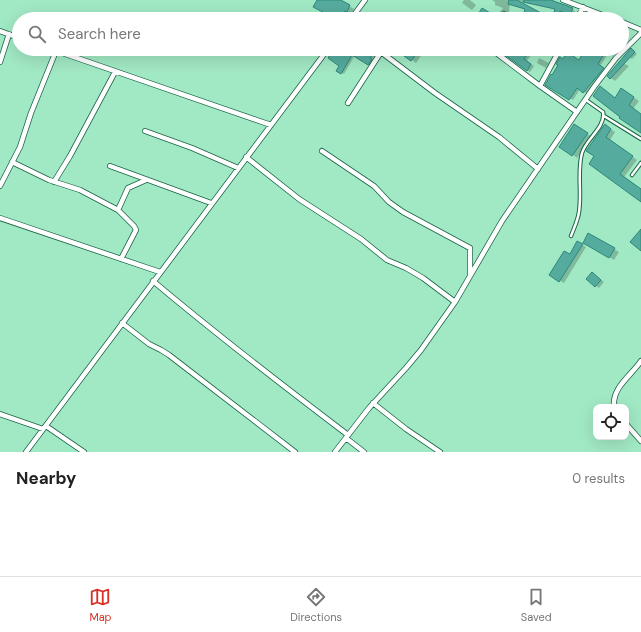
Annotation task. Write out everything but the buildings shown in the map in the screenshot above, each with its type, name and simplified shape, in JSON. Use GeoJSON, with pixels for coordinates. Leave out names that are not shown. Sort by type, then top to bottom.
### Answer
{"type":"FeatureCollection","features":[{"type":"Feature","properties":{"kind":"street"},"geometry":{"type":"LineString","coordinates":[[356,12],[365,0]]}},
{"type":"Feature","properties":{"kind":"street"},"geometry":{"type":"LineString","coordinates":[[563,0],[596,12]]}},
{"type":"Feature","properties":{"kind":"street"},"geometry":{"type":"LineString","coordinates":[[580,12],[583,7]]}},
{"type":"Feature","properties":{"kind":"street"},"geometry":{"type":"LineString","coordinates":[[629,25],[641,31],[629,44]]}},
{"type":"Feature","properties":{"kind":"street"},"geometry":{"type":"LineString","coordinates":[[0,31],[12,35]]}},
{"type":"Feature","properties":{"kind":"street"},"geometry":{"type":"LineString","coordinates":[[0,62],[9,34]]}},
{"type":"Feature","properties":{"kind":"street"},"geometry":{"type":"LineString","coordinates":[[0,186],[20,147],[52,56]]}},
{"type":"Feature","properties":{"kind":"street"},"geometry":{"type":"LineString","coordinates":[[71,56],[271,125]]}},
{"type":"Feature","properties":{"kind":"street"},"geometry":{"type":"LineString","coordinates":[[26,452],[323,56]]}},
{"type":"Feature","properties":{"kind":"street"},"geometry":{"type":"LineString","coordinates":[[348,103],[375,56]]}},
{"type":"Feature","properties":{"kind":"street"},"geometry":{"type":"LineString","coordinates":[[387,56],[435,93],[499,137],[538,169]]}},
{"type":"Feature","properties":{"kind":"street"},"geometry":{"type":"LineString","coordinates":[[500,56],[577,112]]}},
{"type":"Feature","properties":{"kind":"street"},"geometry":{"type":"LineString","coordinates":[[540,86],[556,56]]}},
{"type":"Feature","properties":{"kind":"street"},"geometry":{"type":"LineString","coordinates":[[335,452],[373,403],[416,356],[455,302],[502,221],[585,100],[618,56]]}},
{"type":"Feature","properties":{"kind":"street"},"geometry":{"type":"LineString","coordinates":[[54,182],[70,156],[115,72]]}},
{"type":"Feature","properties":{"kind":"street"},"geometry":{"type":"LineString","coordinates":[[145,131],[199,151],[238,168]]}},
{"type":"Feature","properties":{"kind":"street"},"geometry":{"type":"LineString","coordinates":[[322,151],[374,186],[398,209],[470,248],[470,277]]}},
{"type":"Feature","properties":{"kind":"street"},"geometry":{"type":"LineString","coordinates":[[246,157],[299,200],[360,239],[385,258],[423,278],[455,302]]}},
{"type":"Feature","properties":{"kind":"street"},"geometry":{"type":"LineString","coordinates":[[12,162],[54,182],[80,190],[118,210],[136,230],[122,259]]}},
{"type":"Feature","properties":{"kind":"street"},"geometry":{"type":"LineString","coordinates":[[110,166],[211,204]]}},
{"type":"Feature","properties":{"kind":"street"},"geometry":{"type":"LineString","coordinates":[[118,210],[128,188],[146,180]]}},
{"type":"Feature","properties":{"kind":"street"},"geometry":{"type":"LineString","coordinates":[[0,218],[160,272]]}},
{"type":"Feature","properties":{"kind":"street"},"geometry":{"type":"LineString","coordinates":[[153,281],[194,316],[221,335],[261,369],[347,436],[364,452]]}},
{"type":"Feature","properties":{"kind":"street"},"geometry":{"type":"LineString","coordinates":[[122,323],[148,344],[169,355],[295,452]]}},
{"type":"Feature","properties":{"kind":"street"},"geometry":{"type":"LineString","coordinates":[[614,404],[617,390],[641,361]]}},
{"type":"Feature","properties":{"kind":"street"},"geometry":{"type":"LineString","coordinates":[[373,403],[406,429],[440,452]]}},
{"type":"Feature","properties":{"kind":"street"},"geometry":{"type":"LineString","coordinates":[[0,414],[44,427],[78,450],[84,452]]}},
{"type":"Feature","properties":{"kind":"street"},"geometry":{"type":"LineString","coordinates":[[629,428],[641,442]]}},
{"type":"Feature","properties":{"kind":"lane"},"geometry":{"type":"LineString","coordinates":[[585,100],[603,112],[604,116],[641,139]]}},
{"type":"Feature","properties":{"kind":"lane"},"geometry":{"type":"LineString","coordinates":[[571,236],[579,213],[580,166],[583,150],[604,116]]}},
{"type":"Feature","properties":{"kind":"lane"},"geometry":{"type":"LineString","coordinates":[[632,175],[641,162]]}}]}
